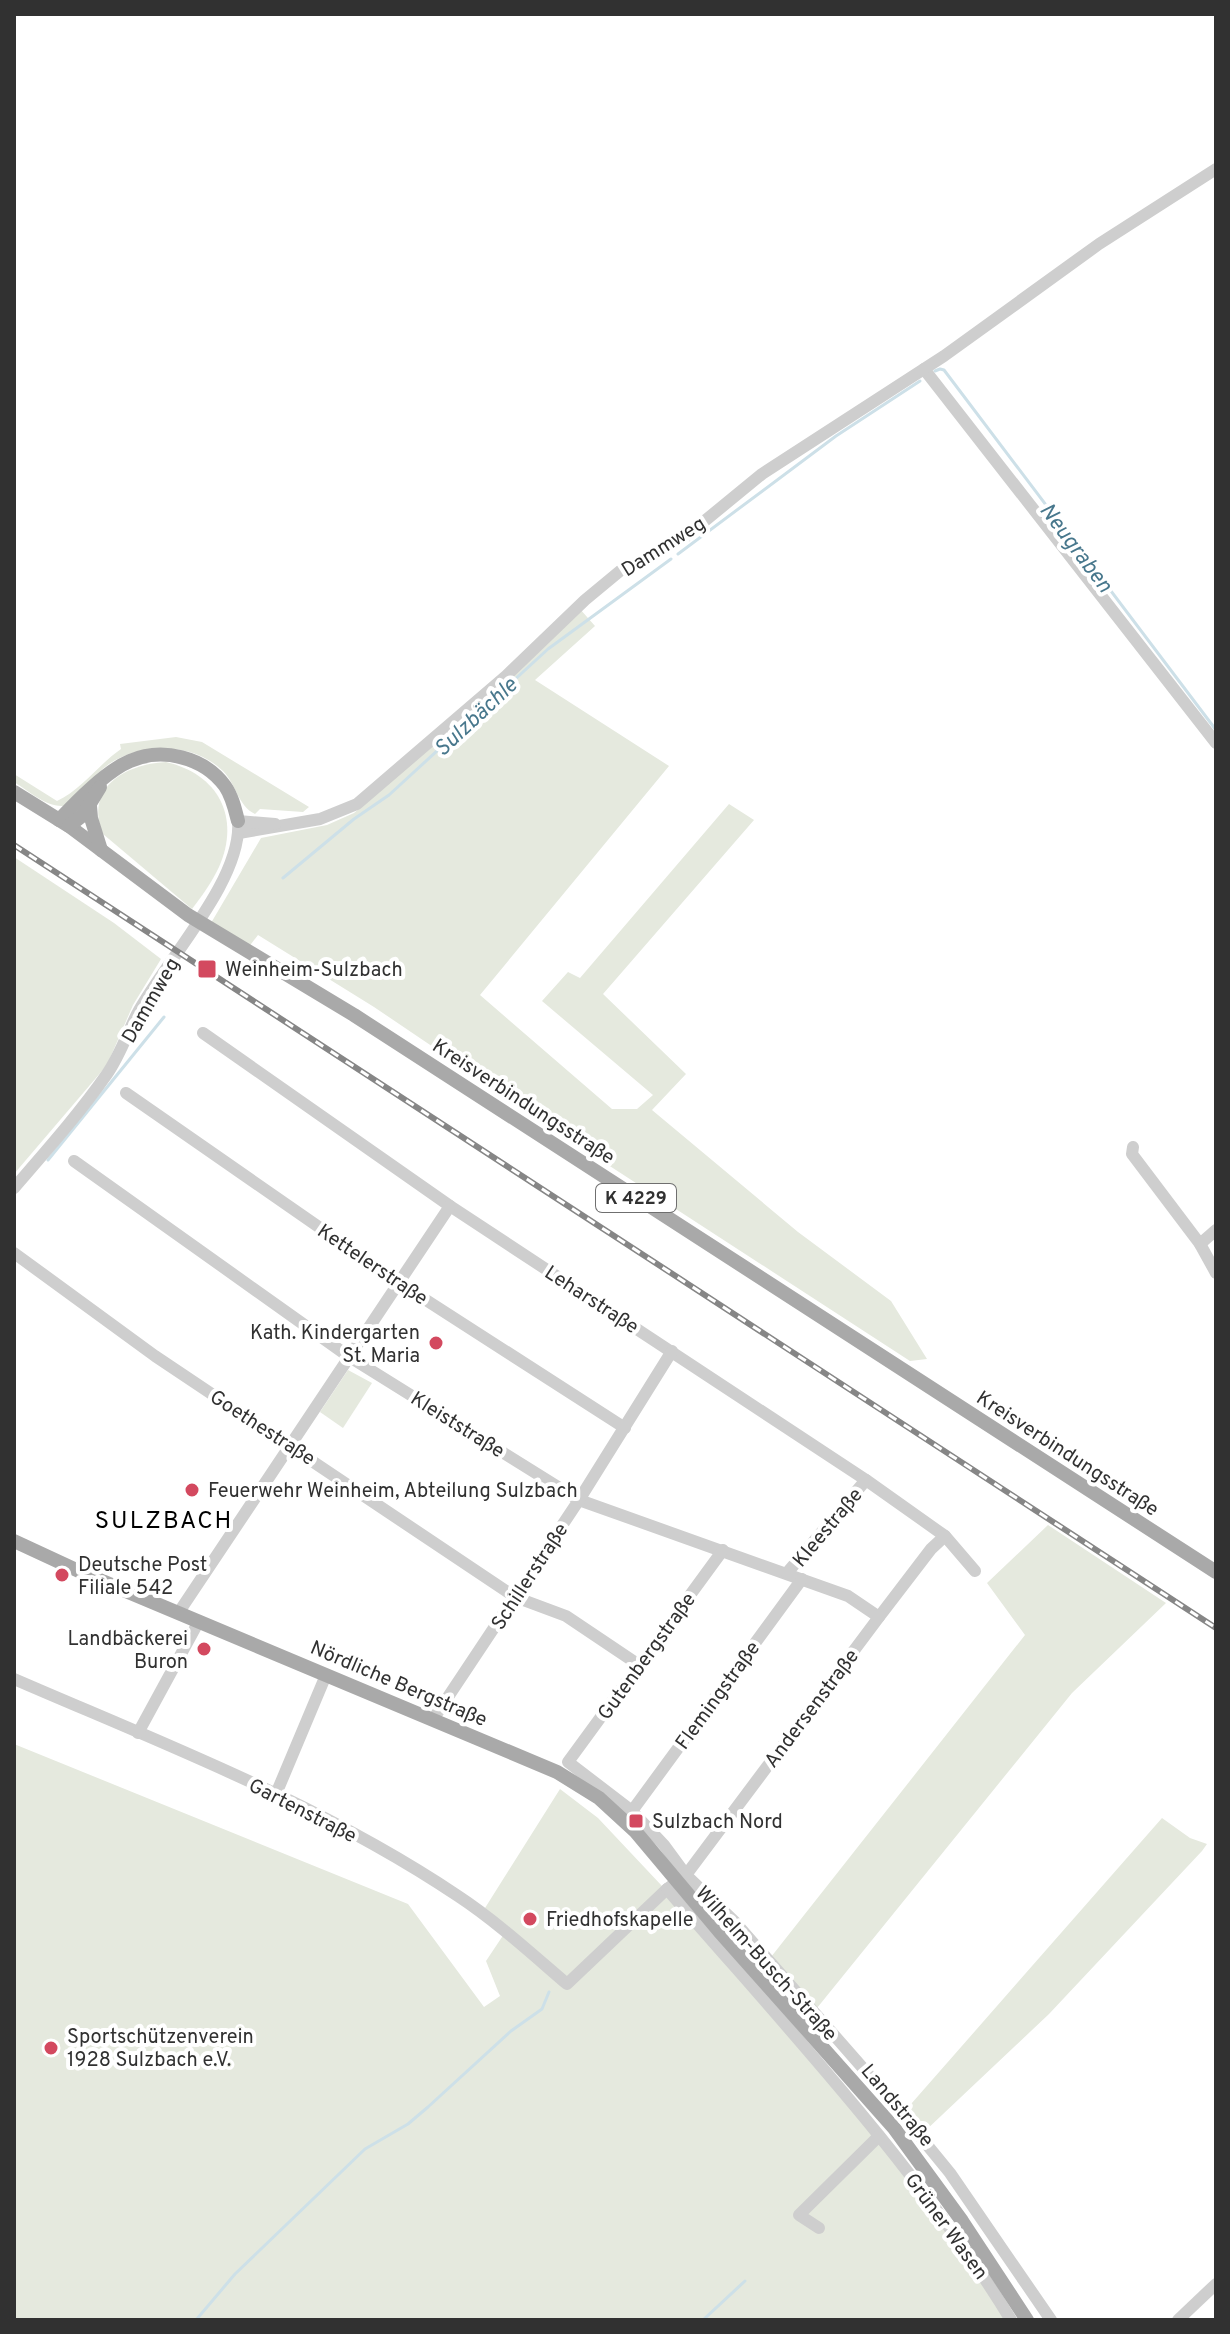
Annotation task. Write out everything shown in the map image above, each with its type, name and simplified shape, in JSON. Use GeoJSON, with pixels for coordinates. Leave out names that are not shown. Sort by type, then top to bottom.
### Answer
{"type":"FeatureCollection","features":[{"type":"Feature","properties":{"kind":"main road"},"geometry":{"type":"LineString","coordinates":[[64,823],[74,804],[105,778],[130,760],[147,756],[181,757],[196,762],[218,778],[232,800],[239,827]]}},
{"type":"Feature","properties":{"kind":"main road"},"geometry":{"type":"LineString","coordinates":[[64,823],[90,806],[105,778]]}},
{"type":"Feature","properties":{"kind":"main road","name":"Kreisverbindungsstraße"},"geometry":{"type":"LineString","coordinates":[[14,792],[64,823],[188,915],[354,1015],[1216,1572]]}},
{"type":"Feature","properties":{"kind":"main road"},"geometry":{"type":"LineString","coordinates":[[90,806],[101,850]]}},
{"type":"Feature","properties":{"kind":"main road","name":"Nördliche Bergstraße"},"geometry":{"type":"LineString","coordinates":[[14,1541],[83,1573],[557,1772],[599,1798],[635,1831],[719,1931]]}},
{"type":"Feature","properties":{"kind":"main road","name":"Landstraße"},"geometry":{"type":"LineString","coordinates":[[719,1931],[921,2162],[1027,2320]]}},
{"type":"Feature","properties":{"kind":"street","name":"Dammweg"},"geometry":{"type":"LineString","coordinates":[[14,1188],[106,1076],[125,1043],[136,1015],[209,904],[231,864],[239,827],[280,825],[333,816],[369,796],[620,571],[685,537],[762,474],[924,369],[1099,244],[1216,169]]}},
{"type":"Feature","properties":{"kind":"street"},"geometry":{"type":"LineString","coordinates":[[924,369],[1216,743]]}},
{"type":"Feature","properties":{"kind":"street","name":"Leharstraße"},"geometry":{"type":"LineString","coordinates":[[203,1033],[450,1206],[866,1480],[945,1536],[975,1571]]}},
{"type":"Feature","properties":{"kind":"street","name":"Kettelerstraße"},"geometry":{"type":"LineString","coordinates":[[126,1093],[398,1282],[625,1428]]}},
{"type":"Feature","properties":{"kind":"street"},"geometry":{"type":"LineString","coordinates":[[1133,1147],[1132,1154],[1200,1244],[1216,1273]]}},
{"type":"Feature","properties":{"kind":"street","name":"Kleiststraße"},"geometry":{"type":"LineString","coordinates":[[74,1161],[348,1356],[579,1500],[848,1596],[879,1617]]}},
{"type":"Feature","properties":{"kind":"street"},"geometry":{"type":"LineString","coordinates":[[179,1612],[450,1206]]}},
{"type":"Feature","properties":{"kind":"street"},"geometry":{"type":"LineString","coordinates":[[1200,1244],[1216,1230]]}},
{"type":"Feature","properties":{"kind":"street","name":"Goethestraße"},"geometry":{"type":"LineString","coordinates":[[14,1253],[155,1356],[515,1597],[566,1616],[639,1665]]}},
{"type":"Feature","properties":{"kind":"street","name":"Schillerstraße"},"geometry":{"type":"LineString","coordinates":[[434,1718],[579,1500],[672,1351]]}},
{"type":"Feature","properties":{"kind":"street","name":"Kleestraße"},"geometry":{"type":"LineString","coordinates":[[787,1573],[866,1480]]}},
{"type":"Feature","properties":{"kind":"street","name":"Andersenstraße"},"geometry":{"type":"LineString","coordinates":[[567,1984],[677,1882],[879,1617],[945,1536]]}},
{"type":"Feature","properties":{"kind":"street","name":"Gutenbergstraße"},"geometry":{"type":"LineString","coordinates":[[632,1811],[568,1762],[723,1550]]}},
{"type":"Feature","properties":{"kind":"street","name":"Flemingstraße"},"geometry":{"type":"LineString","coordinates":[[632,1811],[802,1579]]}},
{"type":"Feature","properties":{"kind":"street"},"geometry":{"type":"LineString","coordinates":[[138,1733],[199,1621]]}},
{"type":"Feature","properties":{"kind":"street"},"geometry":{"type":"LineString","coordinates":[[276,1794],[326,1675]]}},
{"type":"Feature","properties":{"kind":"street","name":"Gartenstraße"},"geometry":{"type":"LineString","coordinates":[[14,1679],[276,1794],[390,1854],[460,1897],[567,1984]]}},
{"type":"Feature","properties":{"kind":"street"},"geometry":{"type":"LineString","coordinates":[[632,1811],[664,1845],[677,1882]]}},
{"type":"Feature","properties":{"kind":"street","name":"Grüner Wasen"},"geometry":{"type":"LineString","coordinates":[[677,1882],[943,2217],[1011,2320]]}},
{"type":"Feature","properties":{"kind":"street","name":"Wilhelm-Busch-Straße"},"geometry":{"type":"LineString","coordinates":[[677,1882],[734,1921],[922,2138],[950,2173],[1051,2320]]}},
{"type":"Feature","properties":{"kind":"street"},"geometry":{"type":"LineString","coordinates":[[819,2228],[799,2215],[879,2136]]}},
{"type":"Feature","properties":{"kind":"street"},"geometry":{"type":"LineString","coordinates":[[1178,2320],[1216,2284]]}},
{"type":"Feature","properties":{"kind":"shaded area"},"geometry":{"type":"Polygon","coordinates":[[[580,609],[595,626],[535,680],[669,766],[480,995],[612,1109],[637,1109],[653,1095],[542,1001],[568,972],[580,978],[729,804],[754,820],[603,994],[686,1074],[652,1110],[798,1232],[891,1301],[927,1359],[910,1361],[599,1159],[374,1007],[258,935],[248,948],[211,923],[261,838],[327,825],[354,813],[464,719],[580,609]]]}},
{"type":"Feature","properties":{"kind":"shaded area"},"geometry":{"type":"Polygon","coordinates":[[[176,737],[202,742],[309,807],[303,812],[260,809],[255,814],[245,806],[223,771],[211,761],[167,748],[137,752],[109,764],[63,806],[44,801],[14,782],[14,774],[57,801],[121,749],[120,744],[176,737]]]}},
{"type":"Feature","properties":{"kind":"shaded area"},"geometry":{"type":"Polygon","coordinates":[[[166,762],[199,776],[220,800],[226,815],[225,849],[219,867],[192,909],[103,834],[99,818],[99,804],[112,782],[136,768],[166,762]]]}},
{"type":"Feature","properties":{"kind":"shaded area"},"geometry":{"type":"Polygon","coordinates":[[[14,857],[114,923],[161,959],[133,1005],[107,1065],[14,1174],[14,857]]]}},
{"type":"Feature","properties":{"kind":"shaded area"},"geometry":{"type":"Polygon","coordinates":[[[348,1370],[372,1383],[343,1428],[320,1412],[348,1370]]]}},
{"type":"Feature","properties":{"kind":"shaded area"},"geometry":{"type":"Polygon","coordinates":[[[1048,1525],[1166,1603],[1072,1693],[817,2008],[771,1957],[1025,1635],[987,1583],[1048,1525]]]}},
{"type":"Feature","properties":{"kind":"shaded area"},"geometry":{"type":"Polygon","coordinates":[[[14,1744],[408,1904],[484,2007],[500,1996],[486,1961],[508,1928],[485,1908],[560,1789],[598,1818],[886,2135],[1010,2320],[14,2320],[14,1744]]]}},
{"type":"Feature","properties":{"kind":"shaded area"},"geometry":{"type":"Polygon","coordinates":[[[1162,1818],[1190,1838],[1207,1844],[1049,2014],[924,2132],[904,2112],[1162,1818]]]}},
{"type":"Feature","properties":{"kind":"waterway","name":"Neugraben"},"geometry":{"type":"LineString","coordinates":[[935,371],[944,370],[1216,730]]}},
{"type":"Feature","properties":{"kind":"waterway","name":"Sulzbächle"},"geometry":{"type":"LineString","coordinates":[[678,554],[836,436],[920,381]]}},
{"type":"Feature","properties":{"kind":"waterway","name":"Sulzbächle"},"geometry":{"type":"LineString","coordinates":[[283,878],[354,819],[389,795],[548,649],[671,559]]}},
{"type":"Feature","properties":{"kind":"waterway","name":"Sulzbächle"},"geometry":{"type":"LineString","coordinates":[[48,1160],[164,1017]]}},
{"type":"Feature","properties":{"kind":"waterway"},"geometry":{"type":"LineString","coordinates":[[196,2320],[235,2274],[365,2149],[408,2124],[428,2107],[511,2031],[542,2009],[549,1992]]}},
{"type":"Feature","properties":{"kind":"waterway"},"geometry":{"type":"LineString","coordinates":[[703,2320],[745,2281]]}},
{"type":"Feature","properties":{"kind":"railway"},"geometry":{"type":"LineString","coordinates":[[14,845],[1216,1628]]}},
{"type":"Feature","properties":{"kind":"place","name":"Weinheim-Sulzbach"},"geometry":{"type":"Point","coordinates":[207,969]}},
{"type":"Feature","properties":{"kind":"place","name":"Kath. Kindergarten St. Maria"},"geometry":{"type":"Point","coordinates":[436,1343]}},
{"type":"Feature","properties":{"kind":"place","name":"Feuerwehr Weinheim, Abteilung Sulzbach"},"geometry":{"type":"Point","coordinates":[192,1490]}},
{"type":"Feature","properties":{"kind":"place","name":"Deutsche Post Filiale 542"},"geometry":{"type":"Point","coordinates":[62,1575]}},
{"type":"Feature","properties":{"kind":"place","name":"Landbäckerei Buron"},"geometry":{"type":"Point","coordinates":[204,1649]}},
{"type":"Feature","properties":{"kind":"place","name":"Sulzbach Nord"},"geometry":{"type":"Point","coordinates":[636,1821]}},
{"type":"Feature","properties":{"kind":"place","name":"Friedhofskapelle"},"geometry":{"type":"Point","coordinates":[530,1919]}},
{"type":"Feature","properties":{"kind":"place","name":"Sportschützenverein 1928 Sulzbach e.V."},"geometry":{"type":"Point","coordinates":[51,2048]}},
{"type":"Feature","properties":{"kind":"district","name":"SULZBACH"},"geometry":{"type":"Point","coordinates":[164,1520]}}]}
